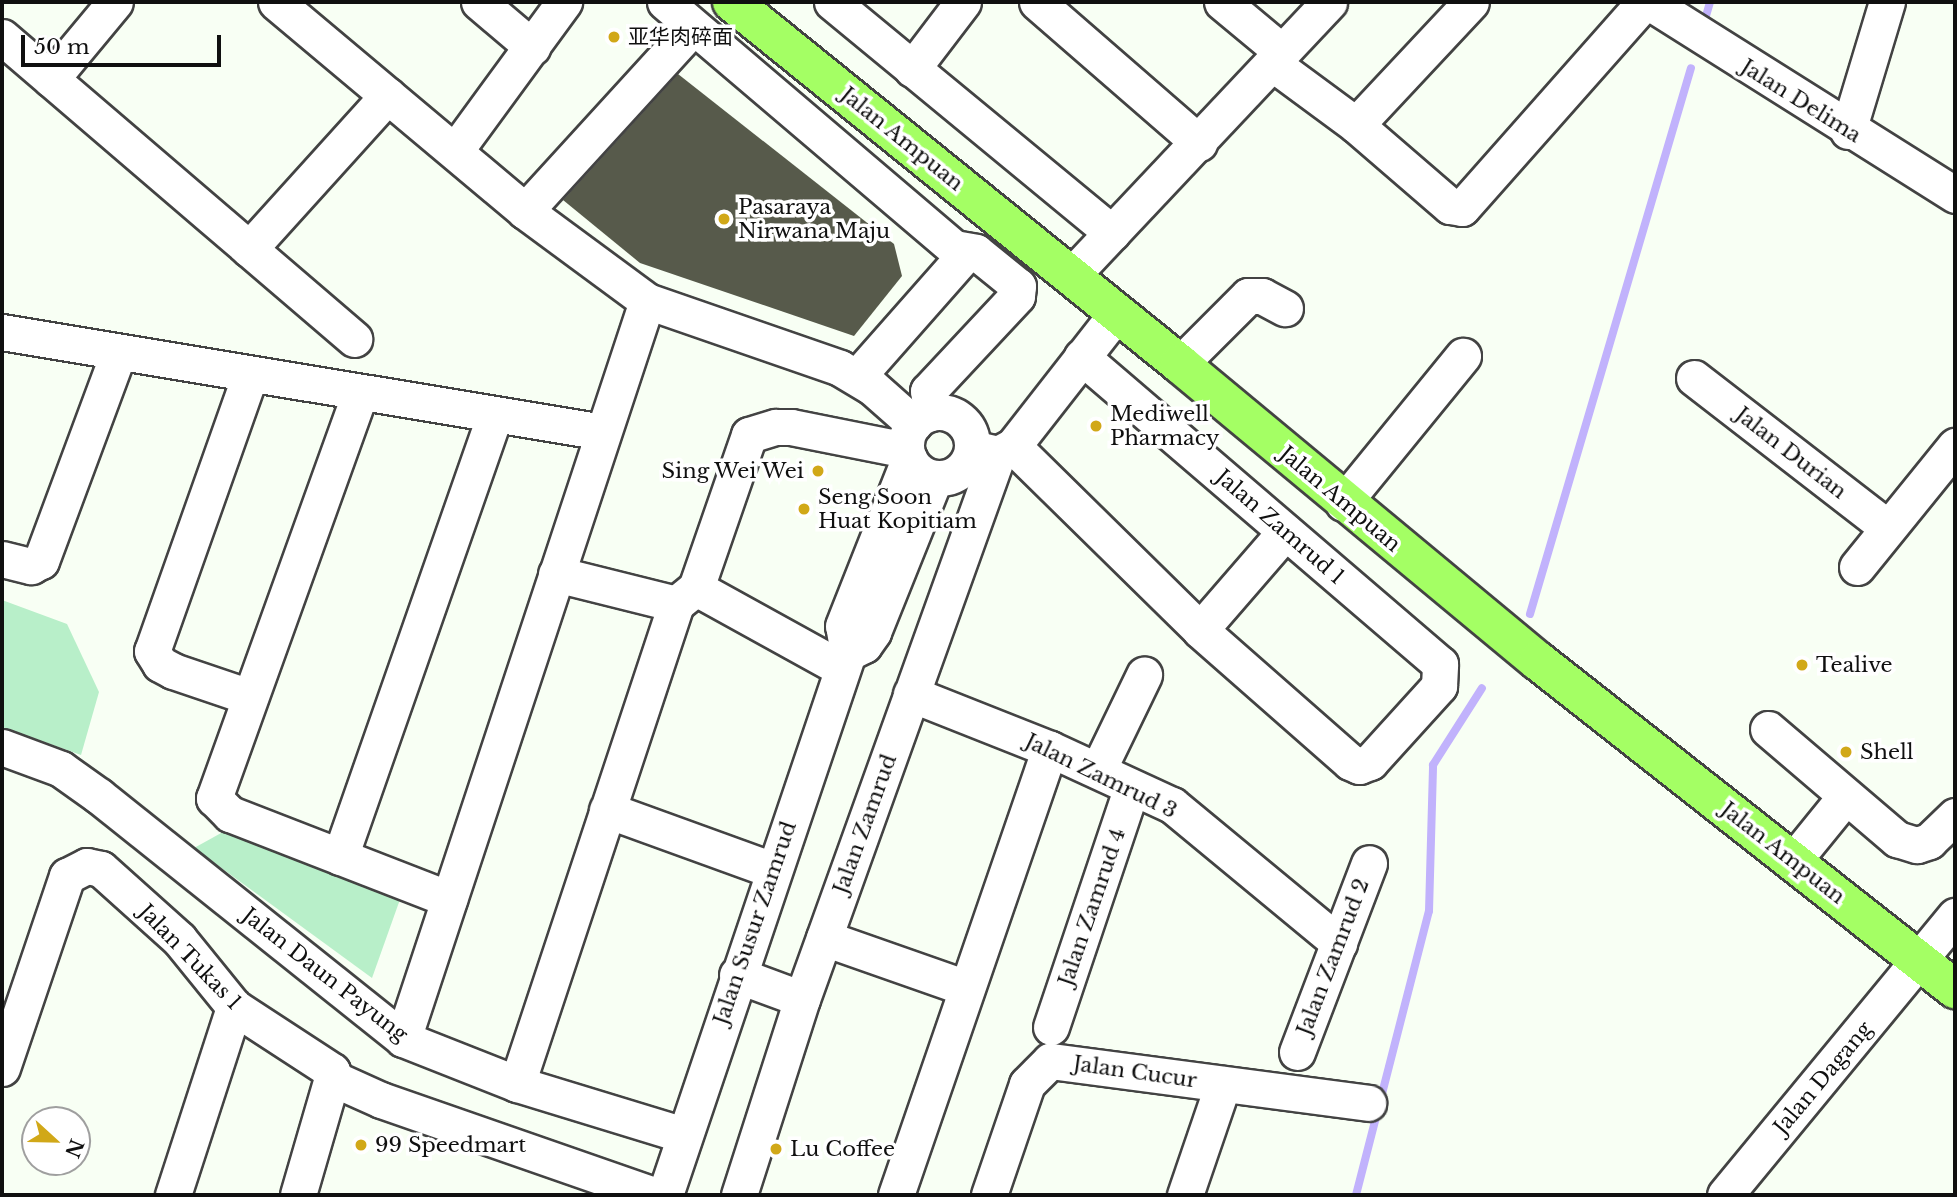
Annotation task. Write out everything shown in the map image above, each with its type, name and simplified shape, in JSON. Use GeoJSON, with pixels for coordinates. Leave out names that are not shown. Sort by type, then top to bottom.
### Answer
{"type":"FeatureCollection","features":[{"type":"Feature","properties":{"kind":"main road","name":"Jalan Ampuan"},"geometry":{"type":"LineString","coordinates":[[732,2],[1072,275],[1343,503],[1955,989]]}},
{"type":"Feature","properties":{"kind":"street"},"geometry":{"type":"LineString","coordinates":[[51,79],[115,2]]}},
{"type":"Feature","properties":{"kind":"street"},"geometry":{"type":"LineString","coordinates":[[276,2],[525,211],[646,301],[818,359],[857,377],[919,445],[960,471],[994,449]]}},
{"type":"Feature","properties":{"kind":"street"},"geometry":{"type":"LineString","coordinates":[[480,2],[531,47]]}},
{"type":"Feature","properties":{"kind":"street"},"geometry":{"type":"LineString","coordinates":[[455,151],[565,2]]}},
{"type":"Feature","properties":{"kind":"street"},"geometry":{"type":"LineString","coordinates":[[556,574],[686,596],[845,660],[843,626],[919,445],[928,391],[1018,291],[976,252],[954,248],[665,2]]}},
{"type":"Feature","properties":{"kind":"street"},"geometry":{"type":"LineString","coordinates":[[832,2],[1112,233]]}},
{"type":"Feature","properties":{"kind":"street"},"geometry":{"type":"LineString","coordinates":[[912,69],[963,2]]}},
{"type":"Feature","properties":{"kind":"street"},"geometry":{"type":"LineString","coordinates":[[1037,2],[1199,143]]}},
{"type":"Feature","properties":{"kind":"street"},"geometry":{"type":"LineString","coordinates":[[1222,2],[1277,57],[1456,209],[1462,208],[1644,2]]}},
{"type":"Feature","properties":{"kind":"street"},"geometry":{"type":"LineString","coordinates":[[1072,275],[1329,2]]}},
{"type":"Feature","properties":{"kind":"street"},"geometry":{"type":"LineString","coordinates":[[1356,125],[1471,2]]}},
{"type":"Feature","properties":{"kind":"street","name":"Jalan Delima"},"geometry":{"type":"LineString","coordinates":[[1649,2],[1848,131],[1955,195]]}},
{"type":"Feature","properties":{"kind":"street"},"geometry":{"type":"LineString","coordinates":[[1848,131],[1888,2]]}},
{"type":"Feature","properties":{"kind":"street"},"geometry":{"type":"LineString","coordinates":[[525,211],[693,27]]}},
{"type":"Feature","properties":{"kind":"street"},"geometry":{"type":"LineString","coordinates":[[2,37],[354,340]]}},
{"type":"Feature","properties":{"kind":"street"},"geometry":{"type":"LineString","coordinates":[[248,249],[388,95]]}},
{"type":"Feature","properties":{"kind":"street"},"geometry":{"type":"LineString","coordinates":[[857,377],[968,251]]}},
{"type":"Feature","properties":{"kind":"street"},"geometry":{"type":"LineString","coordinates":[[1180,364],[1248,296],[1262,296],[1286,308]]}},
{"type":"Feature","properties":{"kind":"street"},"geometry":{"type":"LineString","coordinates":[[403,1039],[646,301]]}},
{"type":"Feature","properties":{"kind":"street","name":"Jalan Zamrud"},"geometry":{"type":"LineString","coordinates":[[738,1195],[802,999],[911,694],[994,449],[1082,357],[1117,313]]}},
{"type":"Feature","properties":{"kind":"street"},"geometry":{"type":"LineString","coordinates":[[2,332],[118,354],[603,432]]}},
{"type":"Feature","properties":{"kind":"street"},"geometry":{"type":"LineString","coordinates":[[2,559],[31,566],[41,561],[118,354]]}},
{"type":"Feature","properties":{"kind":"street"},"geometry":{"type":"LineString","coordinates":[[1343,503],[1464,356]]}},
{"type":"Feature","properties":{"kind":"street","name":"Jalan Zamrud 1"},"geometry":{"type":"LineString","coordinates":[[1082,357],[1440,664],[1442,673],[1439,686],[1370,762],[1359,766],[1200,630]]}},
{"type":"Feature","properties":{"kind":"street"},"geometry":{"type":"LineString","coordinates":[[250,375],[152,650],[160,664],[173,671],[250,697]]}},
{"type":"Feature","properties":{"kind":"street","name":"Jalan Durian"},"geometry":{"type":"LineString","coordinates":[[1693,378],[1888,528]]}},
{"type":"Feature","properties":{"kind":"street"},"geometry":{"type":"LineString","coordinates":[[360,393],[214,799],[230,814],[449,899]]}},
{"type":"Feature","properties":{"kind":"street"},"geometry":{"type":"LineString","coordinates":[[340,857],[495,415]]}},
{"type":"Feature","properties":{"kind":"street"},"geometry":{"type":"LineString","coordinates":[[517,1084],[607,810],[686,596],[750,435],[791,427],[919,445],[961,420],[1200,630],[1285,532]]}},
{"type":"Feature","properties":{"kind":"street"},"geometry":{"type":"LineString","coordinates":[[1857,567],[1955,446]]}},
{"type":"Feature","properties":{"kind":"street","name":"Jalan Susur Zamrud"},"geometry":{"type":"LineString","coordinates":[[665,1195],[845,660]]}},
{"type":"Feature","properties":{"kind":"street"},"geometry":{"type":"LineString","coordinates":[[1098,770],[1144,675]]}},
{"type":"Feature","properties":{"kind":"street","name":"Jalan Zamrud 3"},"geometry":{"type":"LineString","coordinates":[[911,694],[1050,749],[1172,805],[1339,943]]}},
{"type":"Feature","properties":{"kind":"street"},"geometry":{"type":"LineString","coordinates":[[1768,729],[1845,797],[1898,839],[1917,845],[1929,842],[1955,816]]}},
{"type":"Feature","properties":{"kind":"street","name":"Jalan Daun Payung"},"geometry":{"type":"LineString","coordinates":[[2,747],[61,769],[99,796],[403,1039],[517,1084],[684,1135]]}},
{"type":"Feature","properties":{"kind":"street"},"geometry":{"type":"LineString","coordinates":[[896,1195],[1050,749]]}},
{"type":"Feature","properties":{"kind":"street","name":"Jalan Zamrud 4"},"geometry":{"type":"LineString","coordinates":[[1051,1027],[1132,787]]}},
{"type":"Feature","properties":{"kind":"street"},"geometry":{"type":"LineString","coordinates":[[1793,861],[1845,797]]}},
{"type":"Feature","properties":{"kind":"street"},"geometry":{"type":"LineString","coordinates":[[607,810],[773,870]]}},
{"type":"Feature","properties":{"kind":"street","name":"Jalan Zamrud 2"},"geometry":{"type":"LineString","coordinates":[[1297,1052],[1369,863]]}},
{"type":"Feature","properties":{"kind":"street","name":"Jalan Tukas 1"},"geometry":{"type":"LineString","coordinates":[[2,1068],[67,876],[75,869],[101,869],[179,939],[234,1007],[332,1072],[332,1078],[381,1100],[654,1195]]}},
{"type":"Feature","properties":{"kind":"street","name":"Jalan Dagang"},"geometry":{"type":"LineString","coordinates":[[1726,1195],[1955,916]]}},
{"type":"Feature","properties":{"kind":"street"},"geometry":{"type":"LineString","coordinates":[[824,938],[967,988]]}},
{"type":"Feature","properties":{"kind":"street"},"geometry":{"type":"LineString","coordinates":[[737,975],[802,999]]}},
{"type":"Feature","properties":{"kind":"street"},"geometry":{"type":"LineString","coordinates":[[173,1195],[234,1007]]}},
{"type":"Feature","properties":{"kind":"street","name":"Jalan Cucur"},"geometry":{"type":"LineString","coordinates":[[989,1195],[1027,1084],[1050,1061],[1368,1103]]}},
{"type":"Feature","properties":{"kind":"street"},"geometry":{"type":"LineString","coordinates":[[298,1195],[332,1078]]}},
{"type":"Feature","properties":{"kind":"street"},"geometry":{"type":"LineString","coordinates":[[1185,1195],[1223,1084]]}},
{"type":"Feature","properties":{"kind":"green space"},"geometry":{"type":"Polygon","coordinates":[[[2,600],[67,624],[99,692],[81,755],[2,727],[2,600]]]}},
{"type":"Feature","properties":{"kind":"green space"},"geometry":{"type":"Polygon","coordinates":[[[232,827],[403,891],[372,978],[194,848],[232,827]]]}},
{"type":"Feature","properties":{"kind":"building","name":"Pasaraya Nirwana Maju"},"geometry":{"type":"Polygon","coordinates":[[[678,74],[894,244],[902,276],[854,336],[640,263],[563,200],[678,74]]]}},
{"type":"Feature","properties":{"kind":"waterway"},"geometry":{"type":"LineString","coordinates":[[1706,16],[1710,2]]}},
{"type":"Feature","properties":{"kind":"waterway"},"geometry":{"type":"LineString","coordinates":[[1530,614],[1691,68]]}},
{"type":"Feature","properties":{"kind":"waterway"},"geometry":{"type":"LineString","coordinates":[[1356,1195],[1429,911],[1433,765],[1482,688]]}},
{"type":"Feature","properties":{"kind":"place","name":"亚华肉碎面"},"geometry":{"type":"Point","coordinates":[614,37]}},
{"type":"Feature","properties":{"kind":"place","name":"Pasaraya Nirwana Maju"},"geometry":{"type":"Point","coordinates":[724,219]}},
{"type":"Feature","properties":{"kind":"place","name":"Mediwell Pharmacy"},"geometry":{"type":"Point","coordinates":[1096,426]}},
{"type":"Feature","properties":{"kind":"place","name":"Sing Wei Wei"},"geometry":{"type":"Point","coordinates":[818,471]}},
{"type":"Feature","properties":{"kind":"place","name":"Seng Soon Huat Kopitiam"},"geometry":{"type":"Point","coordinates":[804,509]}},
{"type":"Feature","properties":{"kind":"place","name":"Tealive"},"geometry":{"type":"Point","coordinates":[1802,665]}},
{"type":"Feature","properties":{"kind":"place","name":"Shell"},"geometry":{"type":"Point","coordinates":[1846,752]}},
{"type":"Feature","properties":{"kind":"place","name":"99 Speedmart"},"geometry":{"type":"Point","coordinates":[361,1145]}},
{"type":"Feature","properties":{"kind":"place","name":"Lu Coffee"},"geometry":{"type":"Point","coordinates":[776,1149]}}]}
